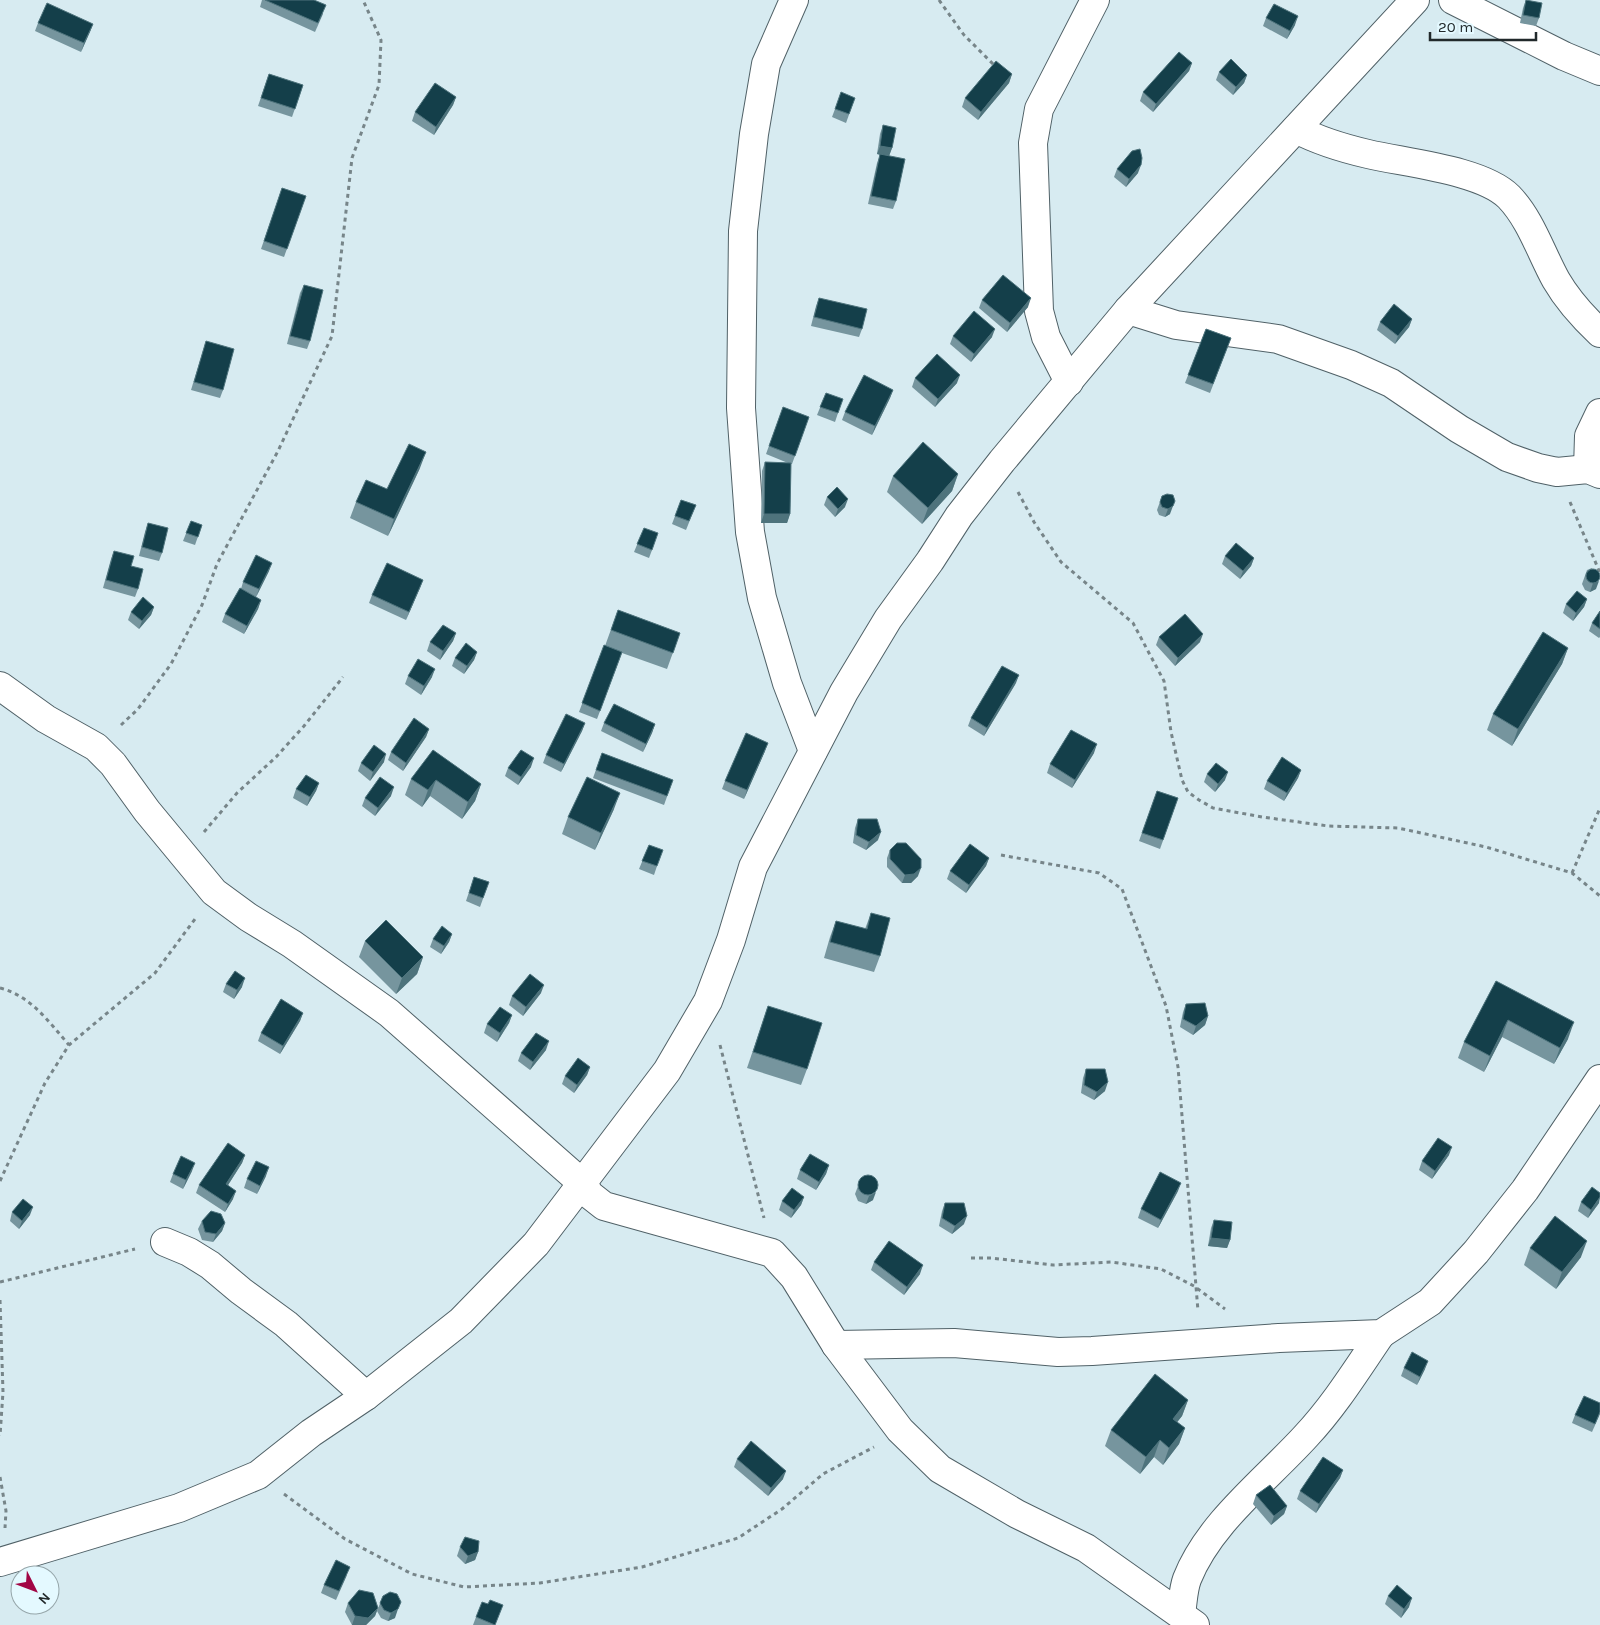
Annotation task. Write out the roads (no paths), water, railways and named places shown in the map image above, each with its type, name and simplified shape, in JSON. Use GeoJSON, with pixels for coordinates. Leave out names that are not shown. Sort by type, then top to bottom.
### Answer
{"type":"FeatureCollection","features":[{"type":"Feature","properties":{"kind":"street"},"geometry":{"type":"LineString","coordinates":[[794,0],[766,64],[754,134],[743,231],[741,408],[750,532],[762,598],[787,683],[813,752]]}},
{"type":"Feature","properties":{"kind":"street"},"geometry":{"type":"LineString","coordinates":[[1069,382],[1046,337],[1039,311],[1033,143],[1039,109],[1095,0]]}},
{"type":"Feature","properties":{"kind":"street"},"geometry":{"type":"LineString","coordinates":[[2,1560],[180,1508],[258,1475],[311,1433],[366,1396],[461,1321],[536,1244],[667,1071],[708,1001],[731,940],[753,867],[844,692],[888,619],[930,561],[959,516],[1002,461],[1128,310],[1415,0]]}},
{"type":"Feature","properties":{"kind":"street"},"geometry":{"type":"LineString","coordinates":[[1453,0],[1564,56],[1600,71]]}},
{"type":"Feature","properties":{"kind":"street"},"geometry":{"type":"LineString","coordinates":[[1296,129],[1321,142],[1455,172],[1493,185],[1508,197],[1525,220],[1557,282],[1600,333]]}},
{"type":"Feature","properties":{"kind":"street"},"geometry":{"type":"LineString","coordinates":[[1128,310],[1176,325],[1278,339],[1351,365],[1391,383],[1458,430],[1507,457],[1538,468],[1557,472],[1594,471],[1589,436],[1600,413]]}},
{"type":"Feature","properties":{"kind":"street"},"geometry":{"type":"LineString","coordinates":[[0,686],[14,698],[46,719],[96,747],[113,764],[147,811],[214,892],[300,949],[389,1014],[582,1183],[590,1196],[604,1206],[772,1253],[794,1277],[836,1345],[900,1430],[940,1469],[1017,1514],[1086,1548],[1188,1619]]}},
{"type":"Feature","properties":{"kind":"street"},"geometry":{"type":"LineString","coordinates":[[1188,1619],[1186,1581],[1202,1550],[1242,1500],[1306,1436],[1336,1401],[1381,1334],[1430,1302],[1476,1252],[1525,1190],[1600,1079]]}},
{"type":"Feature","properties":{"kind":"street"},"geometry":{"type":"LineString","coordinates":[[165,1242],[189,1252],[210,1265],[286,1324],[366,1396]]}},
{"type":"Feature","properties":{"kind":"street"},"geometry":{"type":"LineString","coordinates":[[836,1345],[954,1343],[1058,1352],[1381,1334]]}}]}
